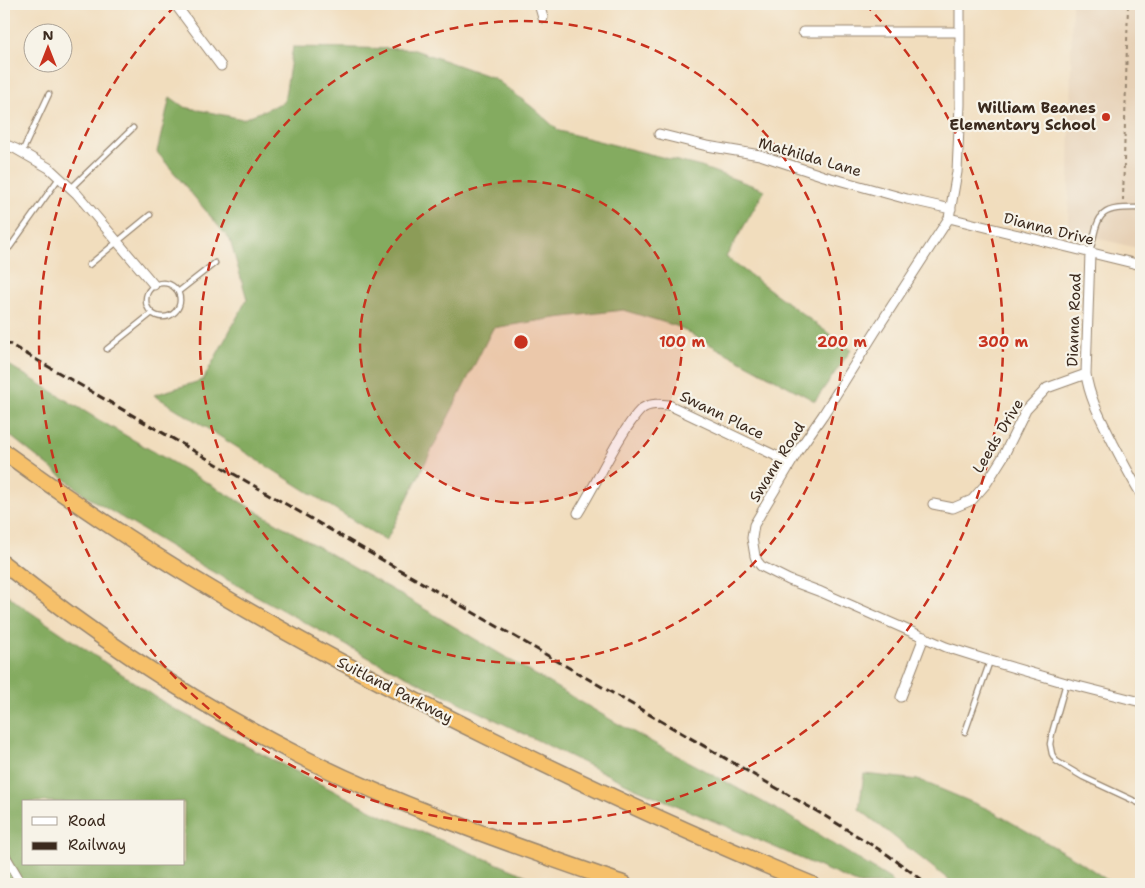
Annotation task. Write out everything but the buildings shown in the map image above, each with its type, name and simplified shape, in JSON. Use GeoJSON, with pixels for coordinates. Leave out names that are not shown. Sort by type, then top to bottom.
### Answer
{"type":"FeatureCollection","features":[{"type":"Feature","properties":{"kind":"highway","name":"Suitland Parkway"},"geometry":{"type":"LineString","coordinates":[[4,452],[135,542],[210,589],[324,653],[576,780],[811,884]]}},
{"type":"Feature","properties":{"kind":"highway"},"geometry":{"type":"LineString","coordinates":[[4,564],[72,616],[146,668],[219,712],[299,755],[432,815],[624,884]]}},
{"type":"Feature","properties":{"kind":"street"},"geometry":{"type":"LineString","coordinates":[[175,4],[221,66]]}},
{"type":"Feature","properties":{"kind":"street"},"geometry":{"type":"LineString","coordinates":[[538,4],[543,18]]}},
{"type":"Feature","properties":{"kind":"street","name":"Swann Road"},"geometry":{"type":"LineString","coordinates":[[960,4],[960,105],[957,172],[950,213],[823,415],[800,448],[754,525],[752,538],[755,556],[761,566],[789,580],[821,592],[946,647],[1066,683],[1141,702]]}},
{"type":"Feature","properties":{"kind":"street"},"geometry":{"type":"LineString","coordinates":[[803,32],[960,32]]}},
{"type":"Feature","properties":{"kind":"street","name":"Mathilda Lane"},"geometry":{"type":"LineString","coordinates":[[659,134],[707,146],[760,155],[833,179],[950,213]]}},
{"type":"Feature","properties":{"kind":"street"},"geometry":{"type":"LineString","coordinates":[[4,144],[49,168],[71,188],[154,285]]}},
{"type":"Feature","properties":{"kind":"street","name":"Dianna Drive"},"geometry":{"type":"LineString","coordinates":[[950,213],[1090,254],[1141,265]]}},
{"type":"Feature","properties":{"kind":"street","name":"Dianna Road"},"geometry":{"type":"LineString","coordinates":[[1090,254],[1087,382],[1101,420],[1141,494]]}},
{"type":"Feature","properties":{"kind":"street","name":"Leeds Drive"},"geometry":{"type":"LineString","coordinates":[[933,504],[953,508],[972,500],[986,484],[1026,410],[1047,388],[1086,374]]}},
{"type":"Feature","properties":{"kind":"street","name":"Swann Place"},"geometry":{"type":"LineString","coordinates":[[578,513],[592,492],[614,447],[634,417],[643,408],[652,405],[670,405],[791,463]]}},
{"type":"Feature","properties":{"kind":"street"},"geometry":{"type":"LineString","coordinates":[[901,697],[924,637]]}},
{"type":"Feature","properties":{"kind":"street"},"geometry":{"type":"LineString","coordinates":[[4,854],[20,884]]}},
{"type":"Feature","properties":{"kind":"lane"},"geometry":{"type":"LineString","coordinates":[[22,152],[49,94]]}},
{"type":"Feature","properties":{"kind":"lane"},"geometry":{"type":"LineString","coordinates":[[71,188],[133,128]]}},
{"type":"Feature","properties":{"kind":"lane"},"geometry":{"type":"LineString","coordinates":[[4,250],[10,247],[60,178]]}},
{"type":"Feature","properties":{"kind":"lane"},"geometry":{"type":"LineString","coordinates":[[1090,254],[1097,223],[1102,215],[1108,210],[1141,208]]}},
{"type":"Feature","properties":{"kind":"lane"},"geometry":{"type":"LineString","coordinates":[[89,265],[150,215]]}},
{"type":"Feature","properties":{"kind":"lane"},"geometry":{"type":"LineString","coordinates":[[178,292],[215,263]]}},
{"type":"Feature","properties":{"kind":"lane"},"geometry":{"type":"LineString","coordinates":[[164,282],[176,288],[180,295],[180,302],[178,309],[173,314],[159,316],[152,313],[148,308],[147,294],[154,285],[164,282]]}},
{"type":"Feature","properties":{"kind":"lane"},"geometry":{"type":"LineString","coordinates":[[107,349],[152,313]]}},
{"type":"Feature","properties":{"kind":"lane"},"geometry":{"type":"LineString","coordinates":[[965,732],[990,661]]}},
{"type":"Feature","properties":{"kind":"lane"},"geometry":{"type":"LineString","coordinates":[[1066,683],[1050,744],[1056,762],[1141,804]]}},
{"type":"Feature","properties":{"kind":"path"},"geometry":{"type":"LineString","coordinates":[[1123,208],[1128,4]]}},
{"type":"Feature","properties":{"kind":"shaded area","name":"William Beanes Elementary School"},"geometry":{"type":"Polygon","coordinates":[[[1072,4],[1141,4],[1141,249],[1068,231],[1072,4]]]}},
{"type":"Feature","properties":{"kind":"green space"},"geometry":{"type":"Polygon","coordinates":[[[293,47],[412,49],[494,78],[532,107],[559,131],[701,167],[765,190],[726,257],[851,350],[815,401],[676,326],[623,310],[493,328],[386,541],[154,395],[203,380],[247,299],[230,240],[157,152],[170,97],[184,107],[243,119],[284,102],[293,47]]]}},
{"type":"Feature","properties":{"kind":"green space"},"geometry":{"type":"Polygon","coordinates":[[[4,362],[99,420],[401,595],[613,721],[785,814],[890,879],[894,884],[859,884],[633,787],[373,660],[204,567],[89,498],[4,431],[4,362]]]}},
{"type":"Feature","properties":{"kind":"green space"},"geometry":{"type":"Polygon","coordinates":[[[4,592],[20,605],[172,708],[383,816],[546,884],[4,884],[4,592]]]}},
{"type":"Feature","properties":{"kind":"green space"},"geometry":{"type":"Polygon","coordinates":[[[864,774],[919,780],[988,809],[1079,861],[1113,884],[954,884],[859,809],[864,774]]]}},
{"type":"Feature","properties":{"kind":"railway"},"geometry":{"type":"LineString","coordinates":[[4,341],[825,816],[888,855],[928,884]]}},
{"type":"Feature","properties":{"kind":"place","name":"William Beanes Elementary School"},"geometry":{"type":"Point","coordinates":[1106,117]}}]}
